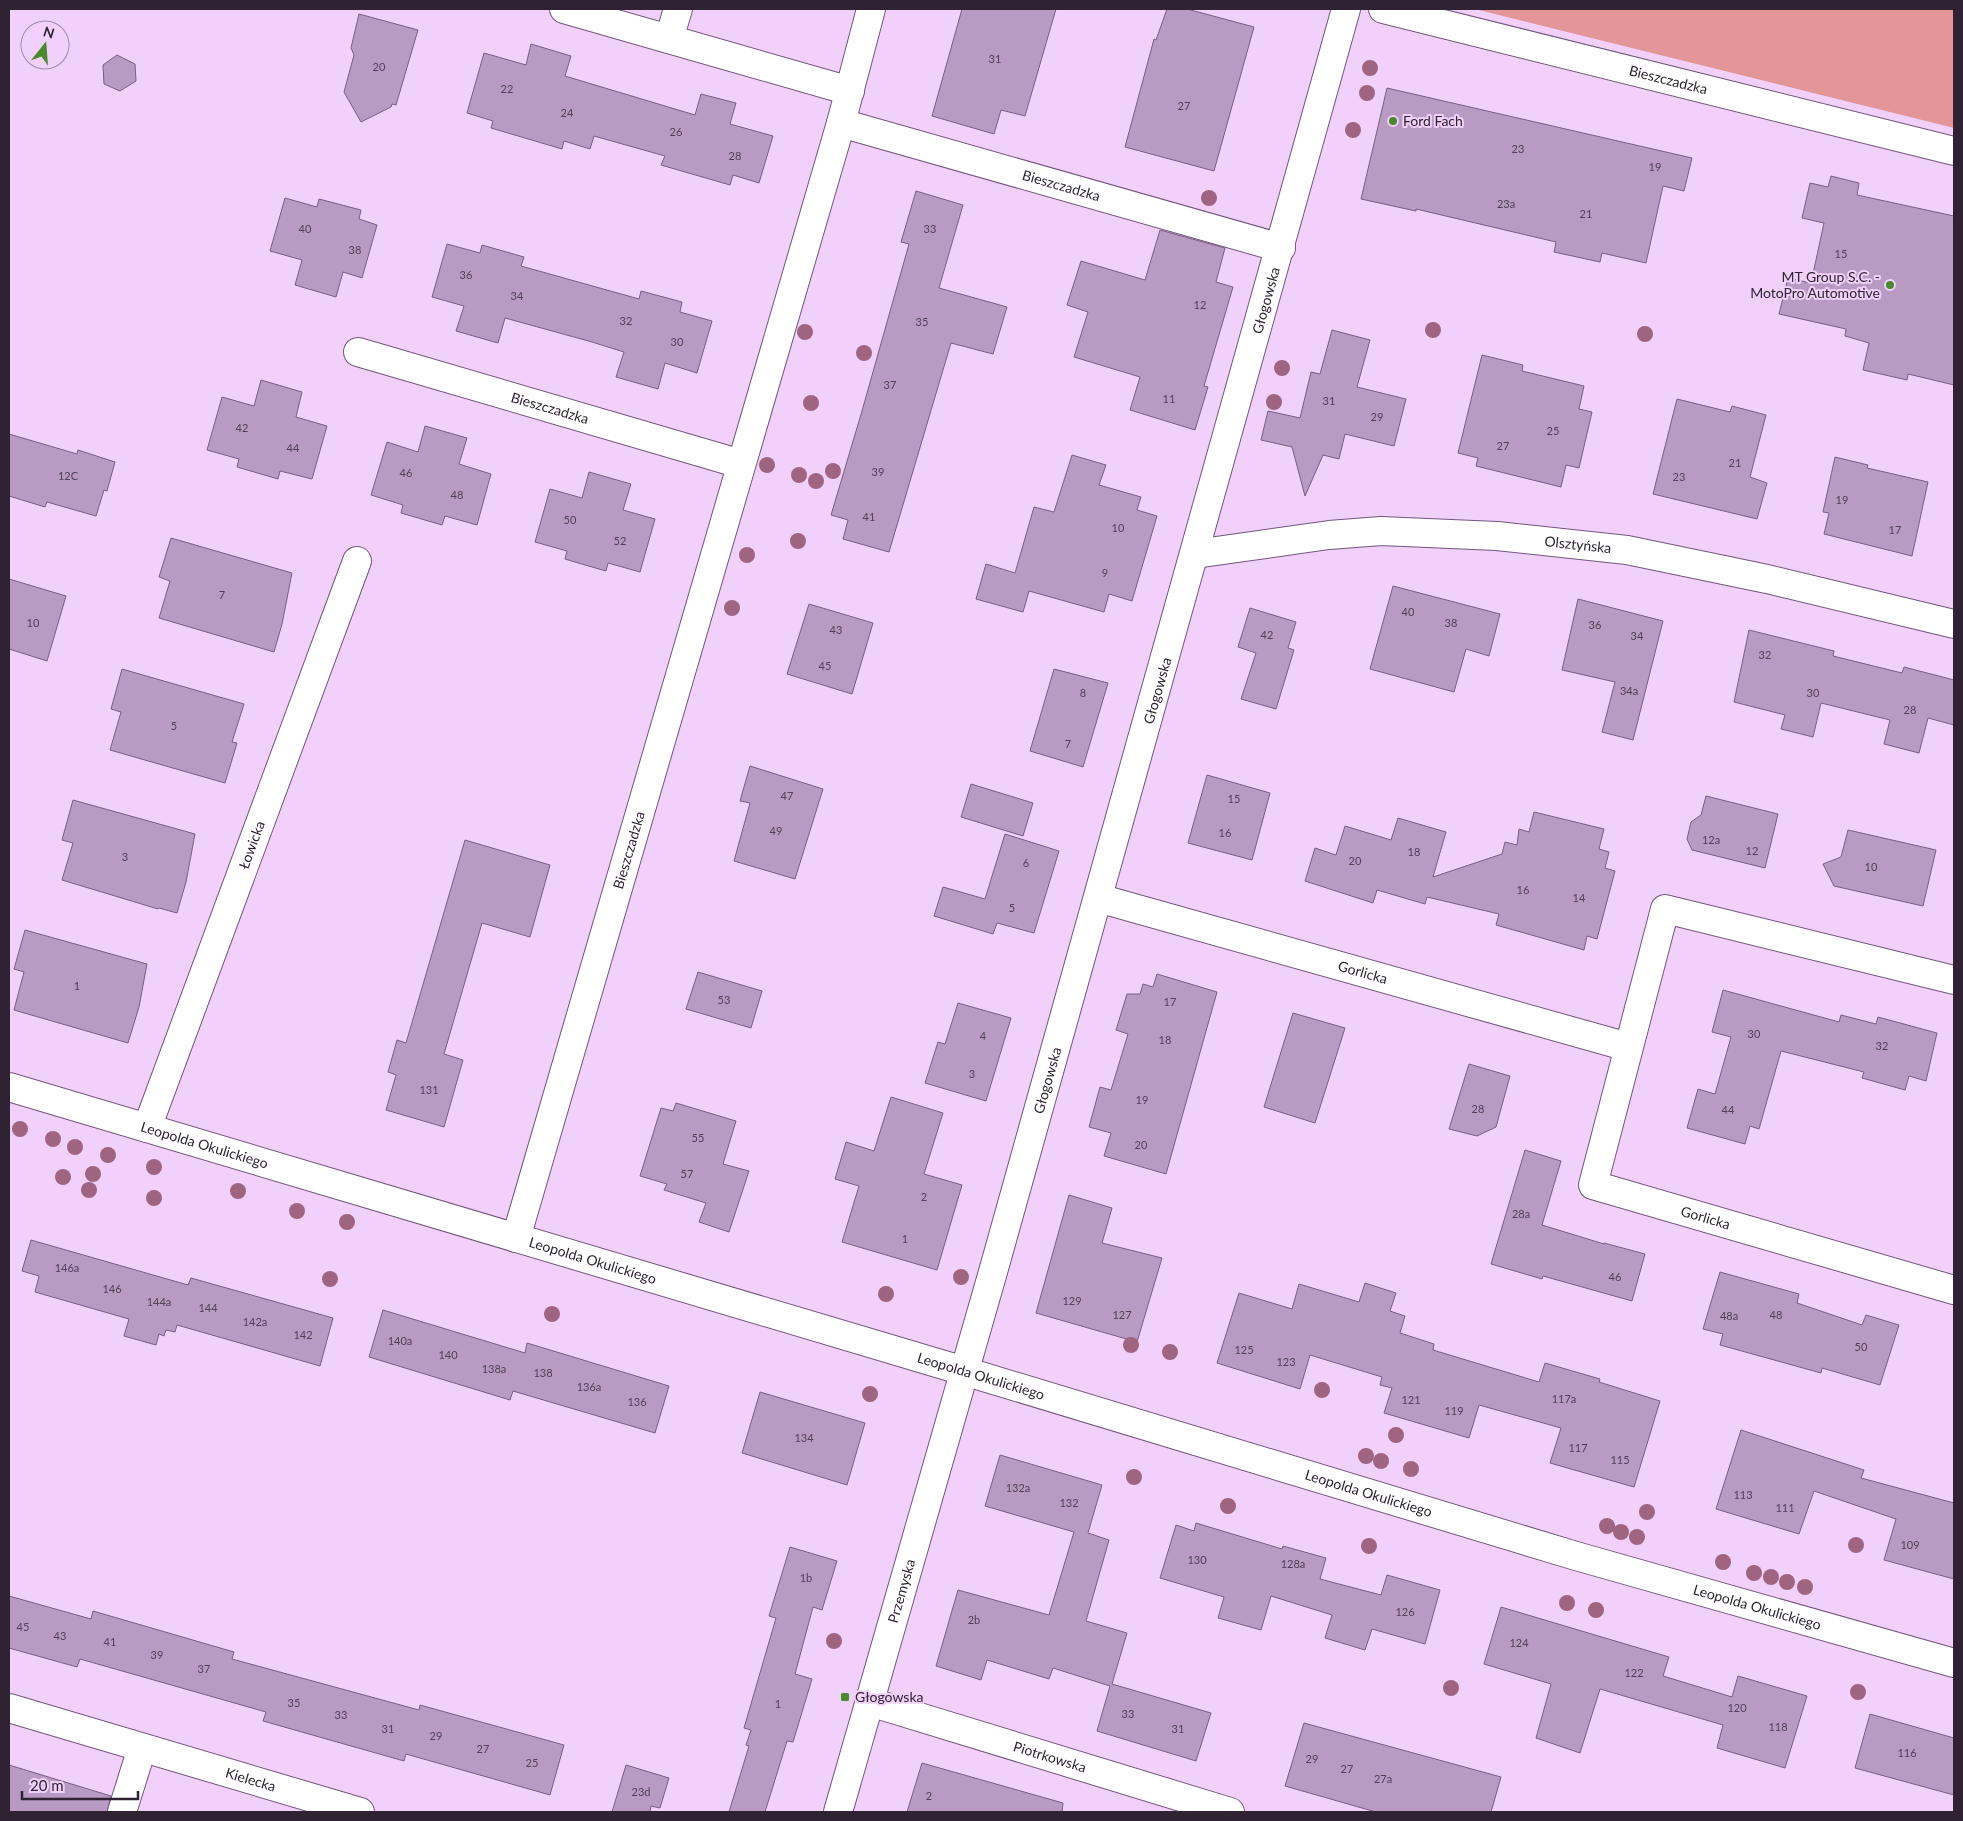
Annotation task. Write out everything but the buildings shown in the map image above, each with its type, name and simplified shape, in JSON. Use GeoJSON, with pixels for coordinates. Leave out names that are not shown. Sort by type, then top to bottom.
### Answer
{"type":"FeatureCollection","features":[{"type":"Feature","properties":{"kind":"street"},"geometry":{"type":"LineString","coordinates":[[564,9],[850,91]]}},
{"type":"Feature","properties":{"kind":"street"},"geometry":{"type":"LineString","coordinates":[[669,39],[678,9]]}},
{"type":"Feature","properties":{"kind":"street","name":"Bieszczadzka"},"geometry":{"type":"LineString","coordinates":[[516,1238],[841,123],[871,9]]}},
{"type":"Feature","properties":{"kind":"street","name":"Głogowska"},"geometry":{"type":"LineString","coordinates":[[964,1370],[1281,248],[1346,9]]}},
{"type":"Feature","properties":{"kind":"street","name":"Bieszczadzka"},"geometry":{"type":"LineString","coordinates":[[1383,9],[1954,150]]}},
{"type":"Feature","properties":{"kind":"street","name":"Bieszczadzka"},"geometry":{"type":"LineString","coordinates":[[841,123],[1281,248]]}},
{"type":"Feature","properties":{"kind":"street","name":"Bieszczadzka"},"geometry":{"type":"LineString","coordinates":[[358,352],[741,464]]}},
{"type":"Feature","properties":{"kind":"street","name":"Olsztyńska"},"geometry":{"type":"LineString","coordinates":[[1195,554],[1309,537],[1381,531],[1497,536],[1627,550],[1767,579],[1954,624]]}},
{"type":"Feature","properties":{"kind":"street","name":"Łowicka"},"geometry":{"type":"LineString","coordinates":[[147,1128],[357,562]]}},
{"type":"Feature","properties":{"kind":"street","name":"Gorlicka"},"geometry":{"type":"LineString","coordinates":[[1098,898],[1628,1048]]}},
{"type":"Feature","properties":{"kind":"street","name":"Gorlicka"},"geometry":{"type":"LineString","coordinates":[[1954,980],[1665,909],[1592,1185],[1954,1290]]}},
{"type":"Feature","properties":{"kind":"street","name":"Leopolda Okulickiego"},"geometry":{"type":"LineString","coordinates":[[9,1087],[964,1370],[1576,1556],[1954,1663]]}},
{"type":"Feature","properties":{"kind":"street","name":"Przemyska"},"geometry":{"type":"LineString","coordinates":[[838,1812],[964,1370]]}},
{"type":"Feature","properties":{"kind":"street","name":"Piotrkowska"},"geometry":{"type":"LineString","coordinates":[[870,1702],[1230,1812]]}},
{"type":"Feature","properties":{"kind":"street","name":"Kielecka"},"geometry":{"type":"LineString","coordinates":[[9,1708],[360,1812]]}},
{"type":"Feature","properties":{"kind":"street"},"geometry":{"type":"LineString","coordinates":[[122,1812],[142,1748]]}},
{"type":"Feature","properties":{"kind":"shaded area"},"geometry":{"type":"Polygon","coordinates":[[[1475,9],[1954,9],[1954,128],[1475,9]]]}},
{"type":"Feature","properties":{"kind":"place","name":"Ford Fach"},"geometry":{"type":"Point","coordinates":[1393,121]}},
{"type":"Feature","properties":{"kind":"place","name":"MT Group S.C. - MotoPro Automotive"},"geometry":{"type":"Point","coordinates":[1890,285]}},
{"type":"Feature","properties":{"kind":"place","name":"Głogowska"},"geometry":{"type":"Point","coordinates":[845,1697]}}]}
